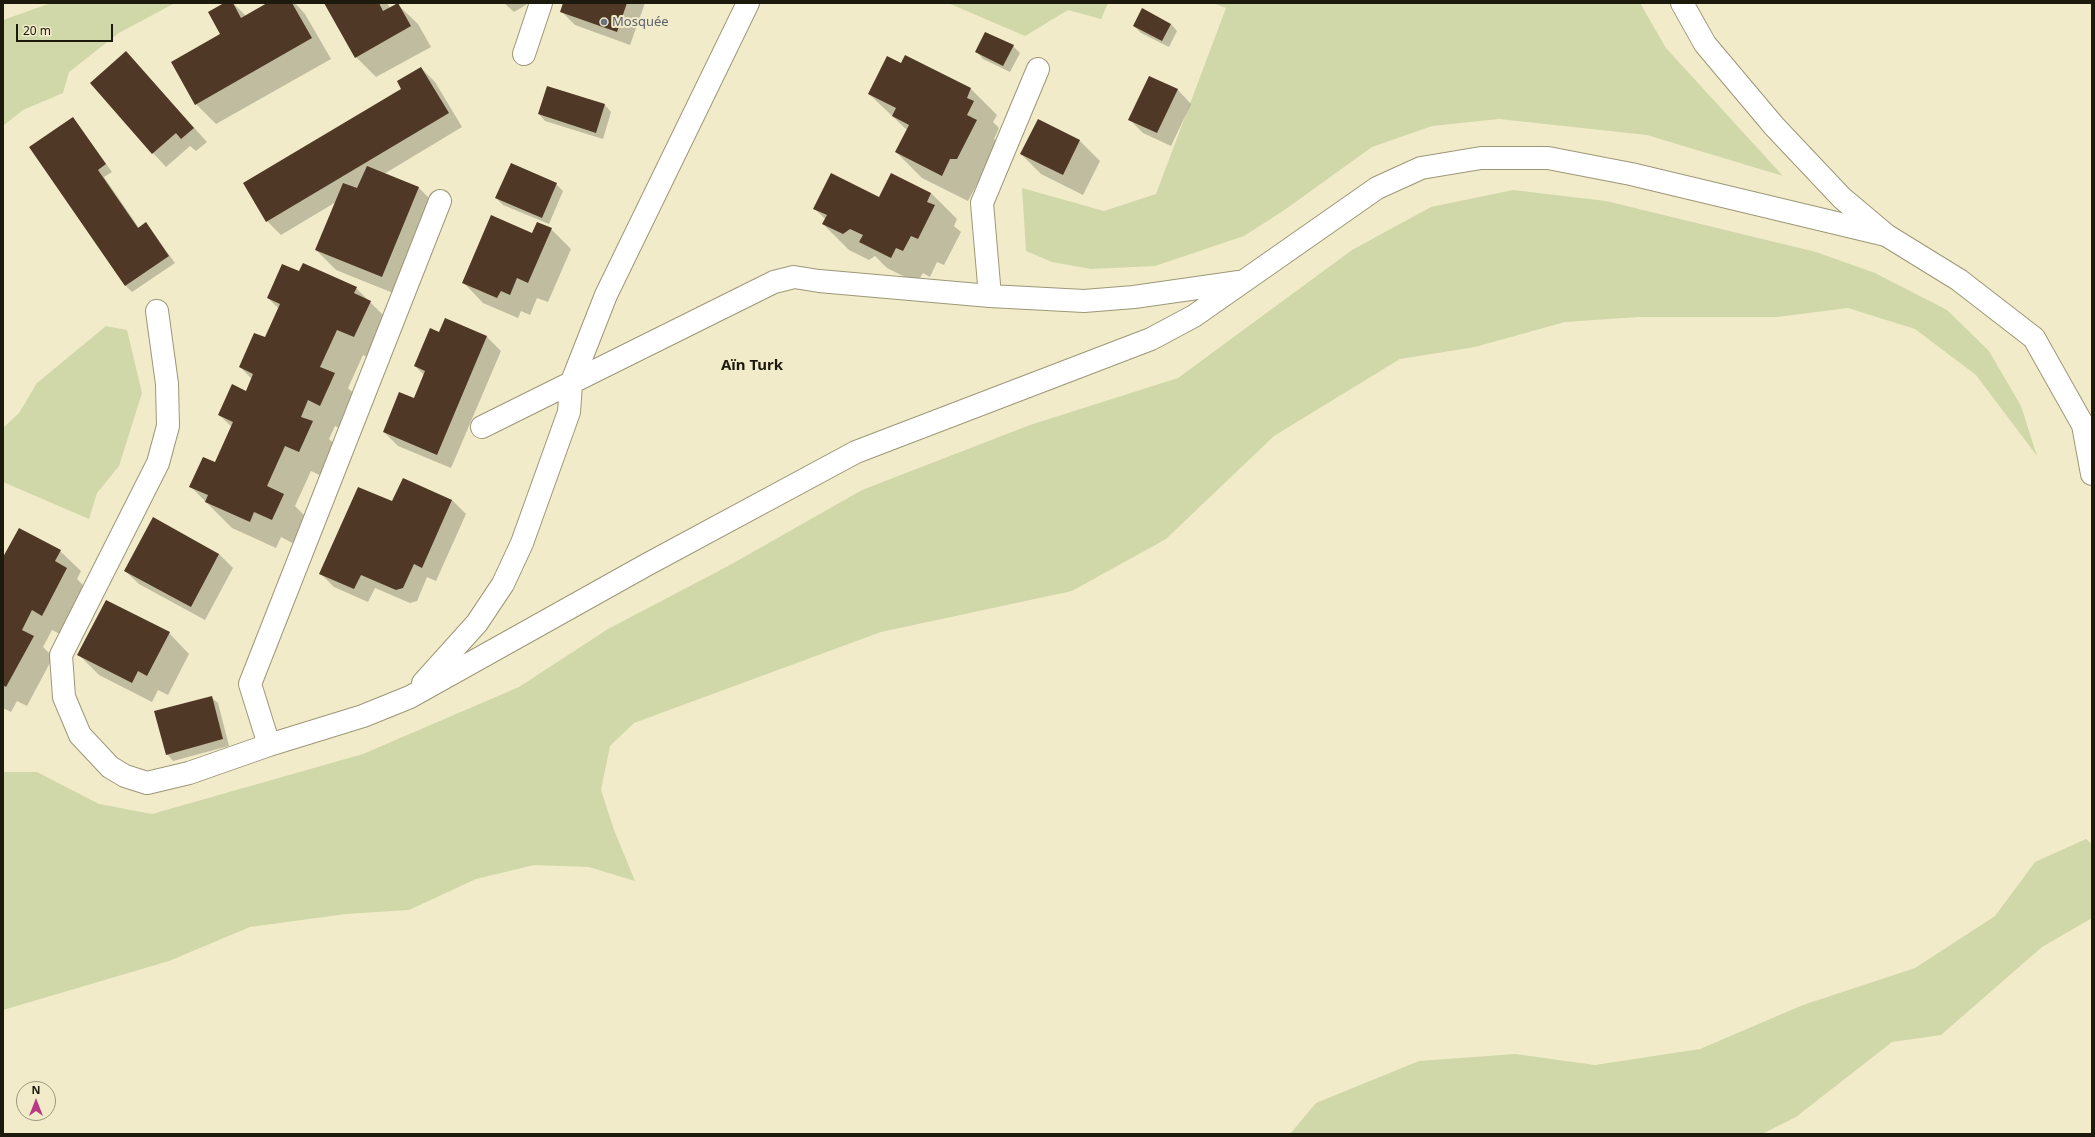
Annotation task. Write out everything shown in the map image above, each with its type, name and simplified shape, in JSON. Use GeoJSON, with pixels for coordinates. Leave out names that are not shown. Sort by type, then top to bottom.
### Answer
{"type":"FeatureCollection","features":[{"type":"Feature","properties":{"kind":"street"},"geometry":{"type":"LineString","coordinates":[[524,54],[541,3]]}},
{"type":"Feature","properties":{"kind":"street"},"geometry":{"type":"LineString","coordinates":[[410,697],[477,623],[503,584],[522,543],[569,412],[571,384],[606,295],[748,3]]}},
{"type":"Feature","properties":{"kind":"street"},"geometry":{"type":"LineString","coordinates":[[1682,3],[1705,44],[1774,126],[1842,198],[1886,235],[1959,280],[2034,338],[2083,425],[2092,474]]}},
{"type":"Feature","properties":{"kind":"street"},"geometry":{"type":"LineString","coordinates":[[990,296],[982,203],[1038,69]]}},
{"type":"Feature","properties":{"kind":"street"},"geometry":{"type":"LineString","coordinates":[[158,311],[168,384],[168,426],[158,463],[61,655],[64,697],[80,735],[110,767],[125,776],[147,783],[189,773],[269,745],[363,716],[410,697],[648,564],[856,452],[1151,339],[1194,316],[1377,188],[1421,168],[1481,158],[1555,159],[1631,174],[1886,235]]}},
{"type":"Feature","properties":{"kind":"street"},"geometry":{"type":"LineString","coordinates":[[269,745],[250,684],[440,201]]}},
{"type":"Feature","properties":{"kind":"street"},"geometry":{"type":"LineString","coordinates":[[482,427],[774,282],[794,277],[819,281],[990,296],[1084,301],[1134,297],[1242,282]]}},
{"type":"Feature","properties":{"kind":"green space"},"geometry":{"type":"Polygon","coordinates":[[[51,3],[175,3],[119,33],[69,72],[63,93],[23,110],[3,126],[3,20],[51,3]]]}},
{"type":"Feature","properties":{"kind":"green space"},"geometry":{"type":"Polygon","coordinates":[[[948,3],[1108,3],[1101,19],[1068,10],[1025,36],[948,3]]]}},
{"type":"Feature","properties":{"kind":"green space"},"geometry":{"type":"Polygon","coordinates":[[[1213,3],[1640,3],[1666,48],[1783,176],[1647,135],[1499,119],[1432,126],[1372,147],[1283,211],[1244,236],[1155,266],[1091,269],[1052,262],[1026,251],[1022,188],[1104,211],[1156,194],[1226,8],[1213,3]]]}},
{"type":"Feature","properties":{"kind":"green space"},"geometry":{"type":"Polygon","coordinates":[[[1513,190],[1606,201],[1816,252],[1875,273],[1947,310],[1989,351],[2021,406],[2037,456],[1976,375],[1915,329],[1848,308],[1777,317],[1639,317],[1565,322],[1475,347],[1400,359],[1274,436],[1166,539],[1072,591],[881,632],[634,723],[610,746],[601,790],[614,830],[635,881],[589,867],[534,865],[476,879],[409,910],[346,914],[250,927],[169,961],[3,1010],[3,772],[37,772],[99,804],[152,814],[363,754],[519,687],[608,629],[730,565],[862,490],[1030,425],[1178,378],[1352,250],[1431,207],[1513,190]]]}},
{"type":"Feature","properties":{"kind":"green space"},"geometry":{"type":"Polygon","coordinates":[[[106,326],[127,330],[142,393],[119,466],[97,493],[89,519],[3,482],[3,428],[19,413],[37,383],[106,326]]]}},
{"type":"Feature","properties":{"kind":"green space"},"geometry":{"type":"Polygon","coordinates":[[[2086,839],[2092,844],[2092,918],[2042,947],[1941,1035],[1892,1042],[1796,1117],[1762,1134],[1290,1134],[1316,1103],[1419,1061],[1515,1054],[1595,1065],[1700,1049],[1803,1005],[1915,968],[1995,916],[2035,862],[2086,839]]]}},
{"type":"Feature","properties":{"kind":"building"},"geometry":{"type":"Polygon","coordinates":[[[224,3],[233,3],[241,18],[267,3],[292,3],[312,38],[195,105],[171,62],[220,34],[208,12],[224,3]]]}},
{"type":"Feature","properties":{"kind":"building"},"geometry":{"type":"Polygon","coordinates":[[[324,3],[379,3],[383,11],[398,3],[411,26],[355,58],[324,3]]]}},
{"type":"Feature","properties":{"kind":"building","name":"Mosquée"},"geometry":{"type":"Polygon","coordinates":[[[563,3],[627,3],[617,32],[560,12],[563,3]]]}},
{"type":"Feature","properties":{"kind":"building"},"geometry":{"type":"Polygon","coordinates":[[[1142,8],[1171,24],[1162,41],[1133,26],[1142,8]]]}},
{"type":"Feature","properties":{"kind":"building"},"geometry":{"type":"Polygon","coordinates":[[[985,32],[1014,45],[1003,66],[975,52],[985,32]]]}},
{"type":"Feature","properties":{"kind":"building"},"geometry":{"type":"Polygon","coordinates":[[[126,51],[194,128],[181,139],[176,133],[152,154],[90,83],[126,51]]]}},
{"type":"Feature","properties":{"kind":"building"},"geometry":{"type":"Polygon","coordinates":[[[905,55],[971,88],[967,98],[974,101],[967,115],[977,120],[957,159],[950,159],[942,176],[895,152],[909,125],[892,116],[896,108],[868,94],[887,56],[901,63],[905,55]]]}},
{"type":"Feature","properties":{"kind":"building"},"geometry":{"type":"Polygon","coordinates":[[[421,67],[449,113],[266,222],[243,183],[401,89],[397,81],[421,67]]]}},
{"type":"Feature","properties":{"kind":"building"},"geometry":{"type":"Polygon","coordinates":[[[1149,76],[1178,89],[1157,133],[1128,120],[1149,76]]]}},
{"type":"Feature","properties":{"kind":"building"},"geometry":{"type":"Polygon","coordinates":[[[547,86],[605,104],[596,133],[538,114],[547,86]]]}},
{"type":"Feature","properties":{"kind":"building"},"geometry":{"type":"Polygon","coordinates":[[[73,117],[106,164],[98,170],[138,228],[146,222],[169,256],[125,286],[29,147],[73,117]]]}},
{"type":"Feature","properties":{"kind":"building"},"geometry":{"type":"Polygon","coordinates":[[[1038,119],[1080,140],[1063,175],[1020,154],[1038,119]]]}},
{"type":"Feature","properties":{"kind":"building"},"geometry":{"type":"Polygon","coordinates":[[[511,163],[557,183],[542,218],[495,198],[511,163]]]}},
{"type":"Feature","properties":{"kind":"building"},"geometry":{"type":"Polygon","coordinates":[[[367,166],[419,187],[382,277],[315,250],[343,183],[357,188],[367,166]]]}},
{"type":"Feature","properties":{"kind":"building"},"geometry":{"type":"Polygon","coordinates":[[[831,173],[879,197],[891,173],[931,193],[927,202],[935,205],[918,239],[911,236],[903,251],[896,248],[891,258],[859,242],[863,235],[850,229],[843,234],[822,224],[827,215],[813,209],[831,173]]]}},
{"type":"Feature","properties":{"kind":"building"},"geometry":{"type":"Polygon","coordinates":[[[491,215],[532,233],[537,222],[552,228],[528,283],[517,278],[510,295],[501,291],[497,298],[462,283],[491,215]]]}},
{"type":"Feature","properties":{"kind":"building"},"geometry":{"type":"Polygon","coordinates":[[[303,263],[357,287],[354,293],[371,301],[354,337],[337,330],[320,367],[335,373],[320,406],[308,400],[301,417],[313,421],[299,452],[285,446],[267,486],[284,494],[272,520],[254,512],[250,522],[205,502],[208,495],[189,487],[203,457],[215,462],[233,422],[218,415],[232,384],[246,391],[253,374],[239,367],[254,333],[265,337],[280,304],[267,298],[282,264],[299,271],[303,263]]]}},
{"type":"Feature","properties":{"kind":"building"},"geometry":{"type":"Polygon","coordinates":[[[445,318],[487,336],[437,455],[383,432],[399,392],[414,398],[425,371],[414,366],[430,328],[439,332],[445,318]]]}},
{"type":"Feature","properties":{"kind":"building"},"geometry":{"type":"Polygon","coordinates":[[[403,478],[452,500],[422,568],[414,564],[403,588],[396,590],[361,575],[354,589],[319,574],[358,487],[392,501],[403,478]]]}},
{"type":"Feature","properties":{"kind":"building"},"geometry":{"type":"Polygon","coordinates":[[[153,517],[219,554],[191,607],[124,571],[153,517]]]}},
{"type":"Feature","properties":{"kind":"building"},"geometry":{"type":"Polygon","coordinates":[[[19,528],[61,550],[55,561],[67,568],[42,616],[32,610],[22,630],[34,636],[6,687],[3,685],[3,557],[19,528]]]}},
{"type":"Feature","properties":{"kind":"building"},"geometry":{"type":"Polygon","coordinates":[[[106,600],[170,632],[147,676],[138,671],[132,683],[77,655],[106,600]]]}},
{"type":"Feature","properties":{"kind":"building"},"geometry":{"type":"Polygon","coordinates":[[[212,696],[223,739],[166,755],[154,711],[212,696]]]}},
{"type":"Feature","properties":{"kind":"place","name":"Mosquée"},"geometry":{"type":"Point","coordinates":[604,22]}},
{"type":"Feature","properties":{"kind":"district","name":"Aïn Turk"},"geometry":{"type":"Point","coordinates":[752,366]}}]}
